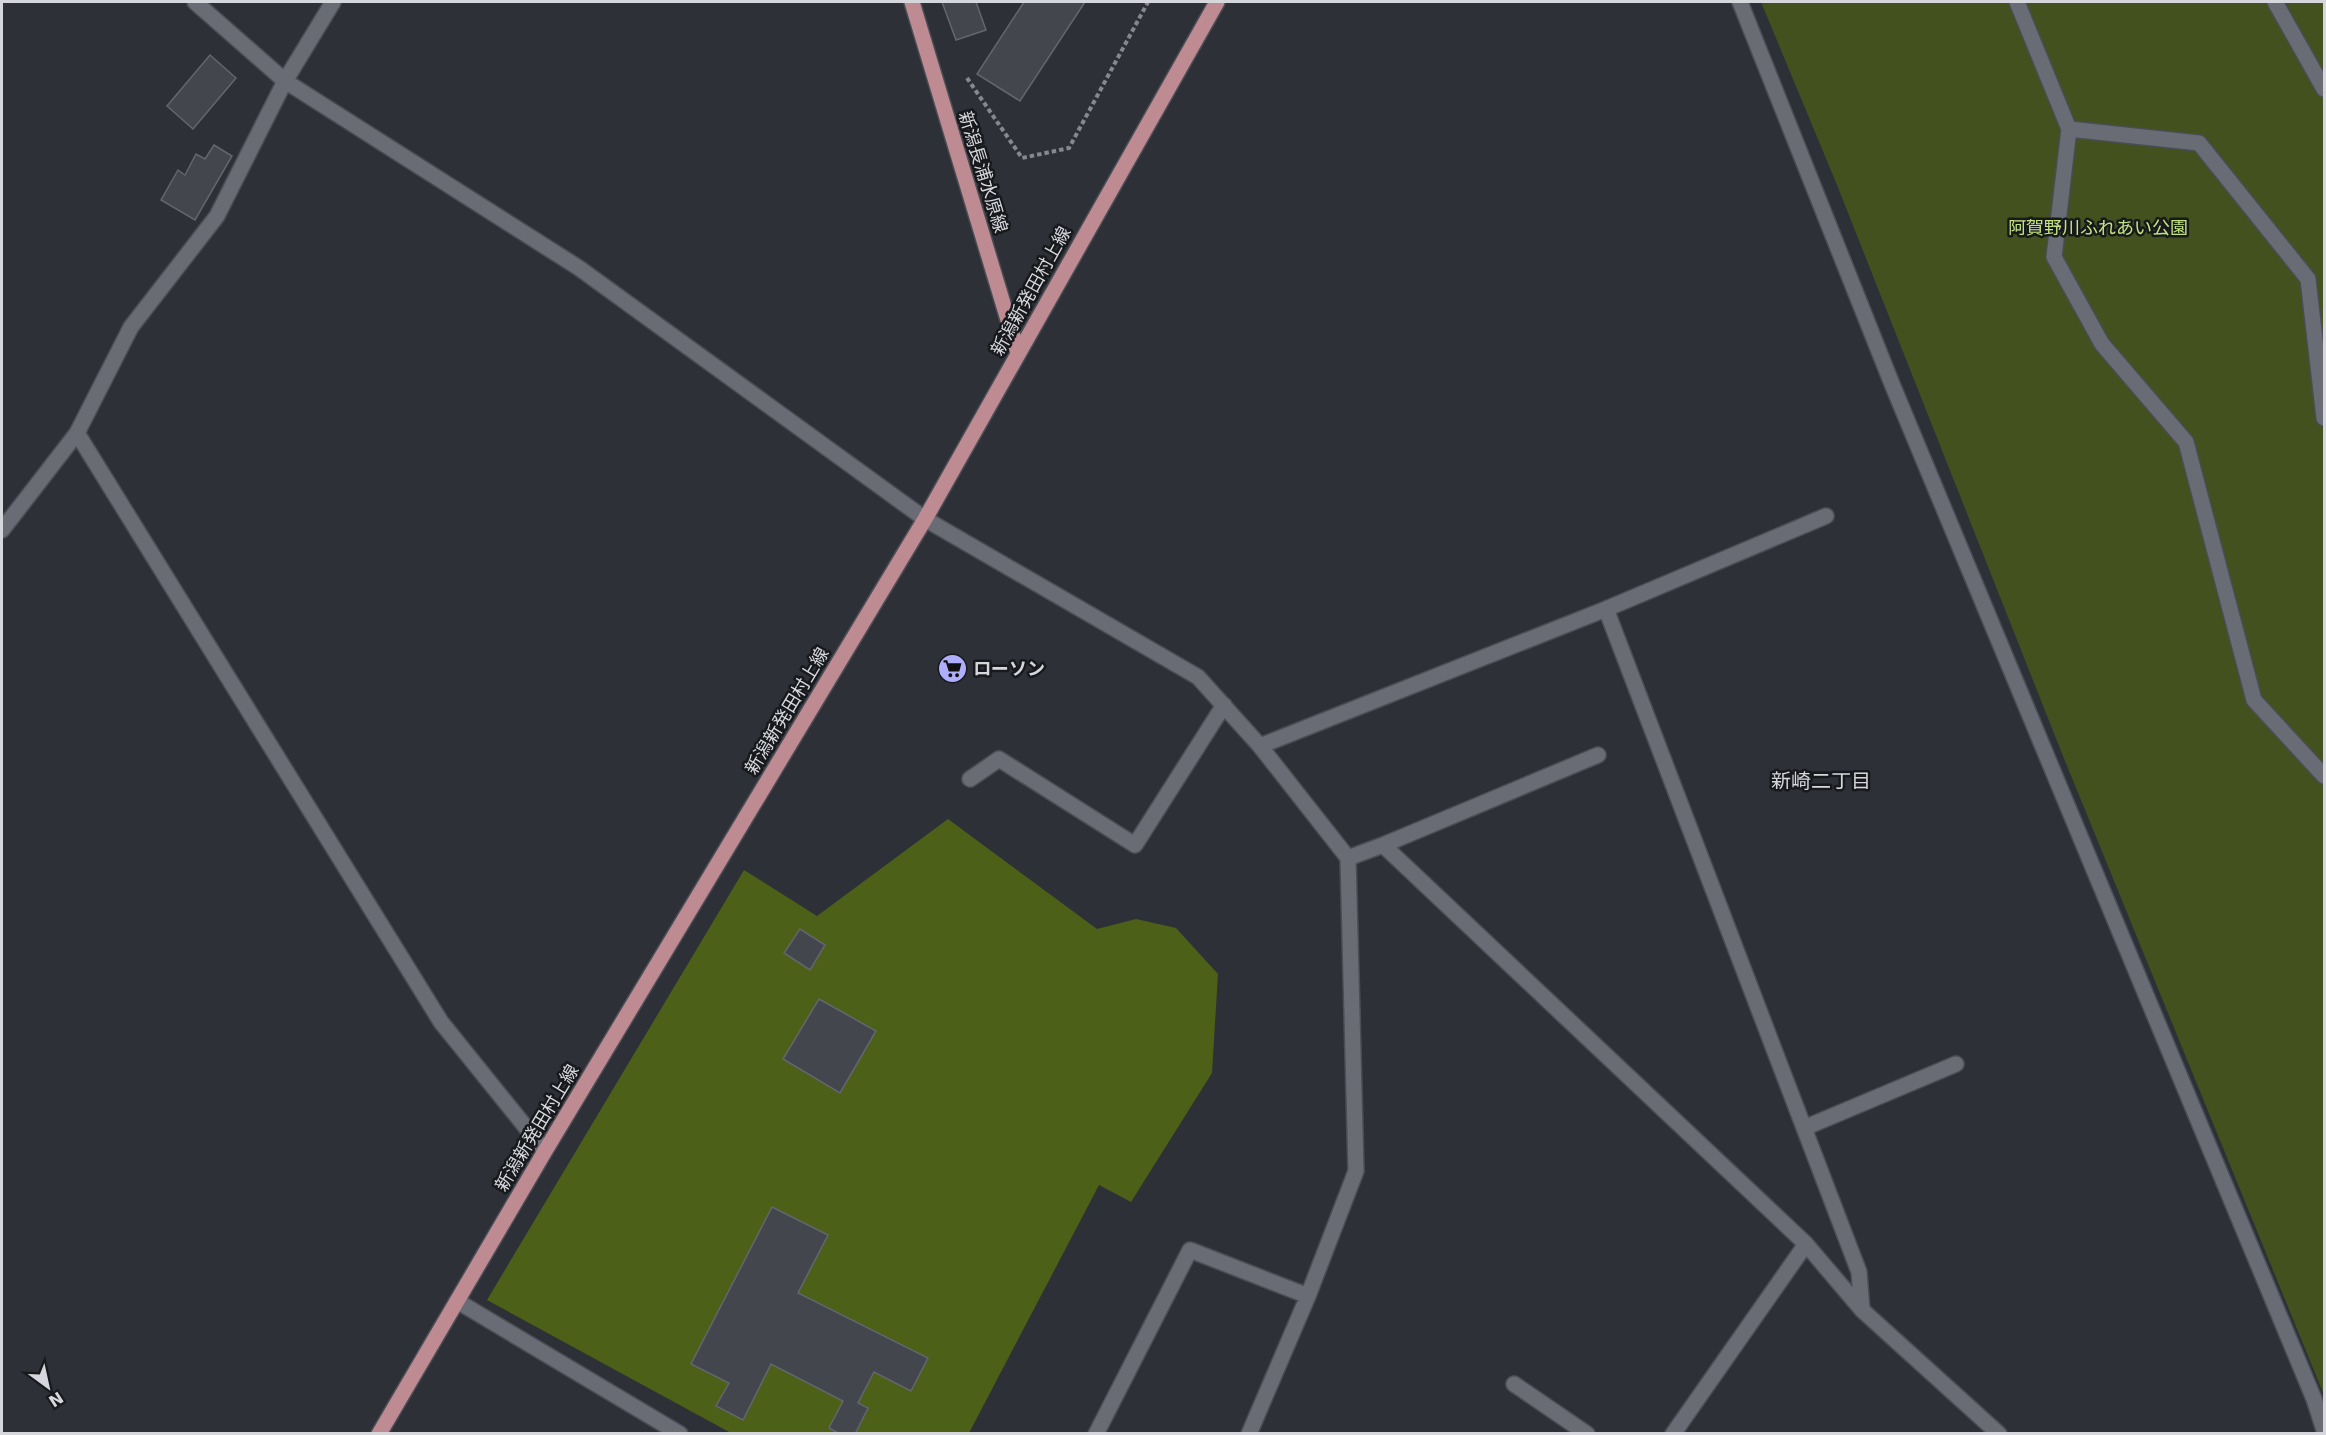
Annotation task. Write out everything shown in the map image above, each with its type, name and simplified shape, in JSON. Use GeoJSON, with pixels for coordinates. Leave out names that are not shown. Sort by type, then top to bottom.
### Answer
{"type":"FeatureCollection","features":[{"type":"Feature","properties":{"kind":"main road","name":"新潟長浦水原線"},"geometry":{"type":"LineString","coordinates":[[912,2],[1018,353]]}},
{"type":"Feature","properties":{"kind":"main road","name":"新潟新発田村上線"},"geometry":{"type":"LineString","coordinates":[[379,1434],[545,1151],[925,519],[1217,2]]}},
{"type":"Feature","properties":{"kind":"street"},"geometry":{"type":"LineString","coordinates":[[195,2],[285,81],[579,268],[925,519],[1198,677],[1260,746],[1348,858],[1356,1171],[1308,1296],[1249,1434]]}},
{"type":"Feature","properties":{"kind":"street"},"geometry":{"type":"LineString","coordinates":[[2,530],[77,433],[130,327],[217,216],[285,81],[333,2]]}},
{"type":"Feature","properties":{"kind":"street"},"geometry":{"type":"LineString","coordinates":[[1740,2],[1892,384],[2325,1430]]}},
{"type":"Feature","properties":{"kind":"street"},"geometry":{"type":"LineString","coordinates":[[2017,2],[2069,129],[2054,257],[2102,344],[2186,442],[2254,700],[2325,776]]}},
{"type":"Feature","properties":{"kind":"street"},"geometry":{"type":"LineString","coordinates":[[2275,2],[2325,89]]}},
{"type":"Feature","properties":{"kind":"street"},"geometry":{"type":"LineString","coordinates":[[2069,129],[2199,143],[2308,279],[2325,418]]}},
{"type":"Feature","properties":{"kind":"street"},"geometry":{"type":"LineString","coordinates":[[77,433],[441,1022],[545,1151]]}},
{"type":"Feature","properties":{"kind":"street"},"geometry":{"type":"LineString","coordinates":[[1260,746],[1606,609],[1826,516]]}},
{"type":"Feature","properties":{"kind":"street"},"geometry":{"type":"LineString","coordinates":[[1606,609],[1859,1272],[1862,1310]]}},
{"type":"Feature","properties":{"kind":"street"},"geometry":{"type":"LineString","coordinates":[[970,779],[999,759],[1135,845],[1224,705]]}},
{"type":"Feature","properties":{"kind":"street"},"geometry":{"type":"LineString","coordinates":[[1348,858],[1598,755]]}},
{"type":"Feature","properties":{"kind":"street"},"geometry":{"type":"LineString","coordinates":[[1383,845],[1806,1244],[1862,1310],[1999,1434]]}},
{"type":"Feature","properties":{"kind":"street"},"geometry":{"type":"LineString","coordinates":[[1804,1128],[1956,1064]]}},
{"type":"Feature","properties":{"kind":"street"},"geometry":{"type":"LineString","coordinates":[[1673,1434],[1806,1244]]}},
{"type":"Feature","properties":{"kind":"street"},"geometry":{"type":"LineString","coordinates":[[1096,1434],[1190,1250],[1308,1296]]}},
{"type":"Feature","properties":{"kind":"street"},"geometry":{"type":"LineString","coordinates":[[457,1301],[680,1434]]}},
{"type":"Feature","properties":{"kind":"street"},"geometry":{"type":"LineString","coordinates":[[1514,1384],[1587,1434]]}},
{"type":"Feature","properties":{"kind":"path"},"geometry":{"type":"LineString","coordinates":[[966,75],[1022,158],[1069,148],[1148,2]]}},
{"type":"Feature","properties":{"kind":"green space","name":"阿賀野川ふれあい公園"},"geometry":{"type":"Polygon","coordinates":[[[1761,2],[2324,2],[2324,1395],[2061,751],[1837,185],[1761,2]]]}},
{"type":"Feature","properties":{"kind":"green space"},"geometry":{"type":"Polygon","coordinates":[[[948,819],[1097,929],[1136,919],[1176,928],[1218,974],[1212,1073],[1131,1202],[1099,1185],[969,1433],[731,1433],[487,1300],[744,870],[817,916],[948,819]]]}},
{"type":"Feature","properties":{"kind":"building"},"geometry":{"type":"Polygon","coordinates":[[[942,2],[976,2],[986,30],[956,40],[942,2]]]}},
{"type":"Feature","properties":{"kind":"building"},"geometry":{"type":"Polygon","coordinates":[[[1024,2],[1085,2],[1020,101],[977,74],[1024,2]]]}},
{"type":"Feature","properties":{"kind":"building"},"geometry":{"type":"Polygon","coordinates":[[[210,55],[236,78],[193,129],[167,106],[210,55]]]}},
{"type":"Feature","properties":{"kind":"building"},"geometry":{"type":"Polygon","coordinates":[[[214,145],[232,156],[195,220],[161,200],[178,170],[185,175],[196,154],[205,159],[214,145]]]}},
{"type":"Feature","properties":{"kind":"building"},"geometry":{"type":"Polygon","coordinates":[[[800,929],[825,945],[810,970],[784,953],[800,929]]]}},
{"type":"Feature","properties":{"kind":"building"},"geometry":{"type":"Polygon","coordinates":[[[819,999],[876,1031],[840,1093],[783,1059],[819,999]]]}},
{"type":"Feature","properties":{"kind":"building"},"geometry":{"type":"Polygon","coordinates":[[[772,1207],[828,1235],[798,1293],[928,1358],[911,1391],[874,1372],[858,1403],[868,1408],[855,1434],[840,1434],[829,1428],[843,1401],[771,1364],[743,1420],[716,1406],[729,1383],[691,1364],[772,1207]]]}},
{"type":"Feature","properties":{"kind":"place","name":"ローソン"},"geometry":{"type":"Point","coordinates":[952,669]}},
{"type":"Feature","properties":{"kind":"district","name":"新崎二丁目"},"geometry":{"type":"Point","coordinates":[1821,781]}}]}
